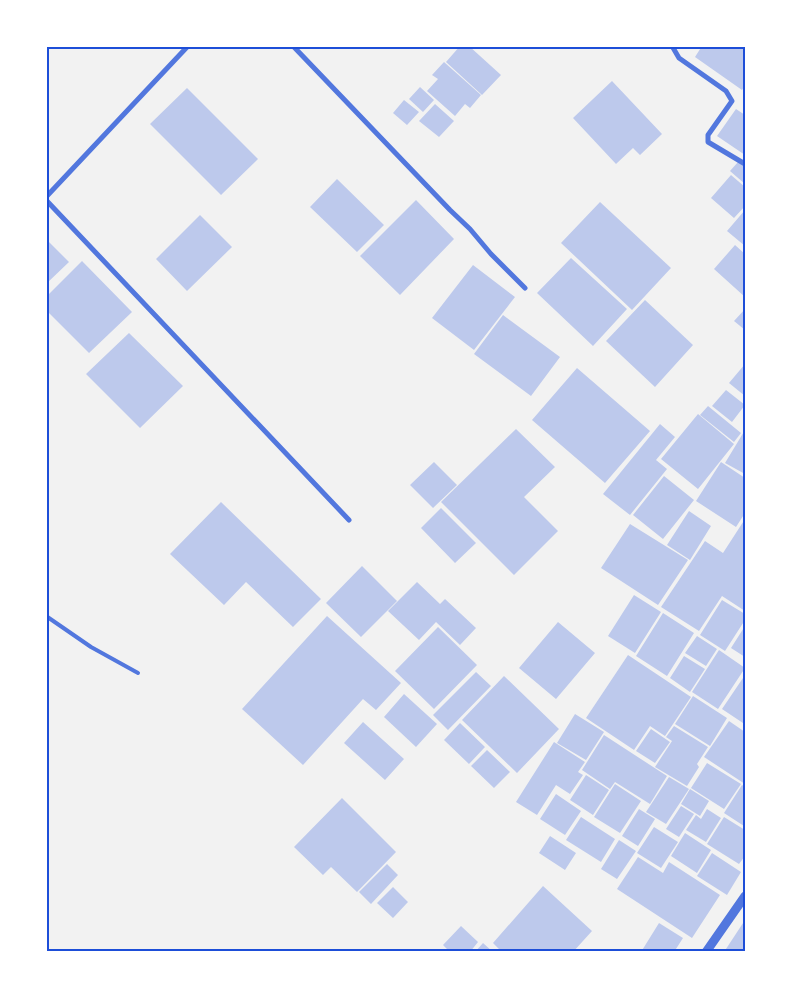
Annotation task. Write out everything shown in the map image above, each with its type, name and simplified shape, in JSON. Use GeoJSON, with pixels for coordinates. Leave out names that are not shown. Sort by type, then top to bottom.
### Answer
{"type":"FeatureCollection","features":[{"type":"Feature","properties":{"kind":"street"},"geometry":{"type":"LineString","coordinates":[[188,46],[46,198],[350,520]]}},
{"type":"Feature","properties":{"kind":"street"},"geometry":{"type":"LineString","coordinates":[[293,46],[525,288]]}},
{"type":"Feature","properties":{"kind":"street"},"geometry":{"type":"LineString","coordinates":[[672,46],[679,58],[726,91],[730,96],[732,101],[708,135],[708,142],[745,164]]}},
{"type":"Feature","properties":{"kind":"street"},"geometry":{"type":"LineString","coordinates":[[706,952],[745,896]]}},
{"type":"Feature","properties":{"kind":"lane"},"geometry":{"type":"LineString","coordinates":[[46,616],[91,647],[138,673]]}},
{"type":"Feature","properties":{"kind":"building"},"geometry":{"type":"Polygon","coordinates":[[[460,46],[469,46],[501,75],[482,95],[446,62],[460,46]]]}},
{"type":"Feature","properties":{"kind":"building"},"geometry":{"type":"Polygon","coordinates":[[[702,46],[745,46],[745,86],[742,90],[695,57],[702,46]]]}},
{"type":"Feature","properties":{"kind":"building"},"geometry":{"type":"Polygon","coordinates":[[[444,62],[481,95],[470,108],[465,104],[455,116],[427,91],[438,79],[432,75],[444,62]]]}},
{"type":"Feature","properties":{"kind":"building"},"geometry":{"type":"Polygon","coordinates":[[[612,81],[662,134],[640,155],[633,148],[616,164],[573,118],[612,81]]]}},
{"type":"Feature","properties":{"kind":"building"},"geometry":{"type":"Polygon","coordinates":[[[420,87],[434,100],[423,112],[409,99],[420,87]]]}},
{"type":"Feature","properties":{"kind":"building"},"geometry":{"type":"Polygon","coordinates":[[[187,88],[258,159],[221,195],[150,124],[187,88]]]}},
{"type":"Feature","properties":{"kind":"building"},"geometry":{"type":"Polygon","coordinates":[[[404,100],[419,112],[407,125],[393,113],[404,100]]]}},
{"type":"Feature","properties":{"kind":"building"},"geometry":{"type":"Polygon","coordinates":[[[435,104],[454,121],[439,137],[419,121],[435,104]]]}},
{"type":"Feature","properties":{"kind":"building"},"geometry":{"type":"Polygon","coordinates":[[[736,109],[745,115],[745,155],[717,136],[736,109]]]}},
{"type":"Feature","properties":{"kind":"building"},"geometry":{"type":"Polygon","coordinates":[[[738,162],[745,167],[745,184],[730,171],[738,162]]]}},
{"type":"Feature","properties":{"kind":"building"},"geometry":{"type":"Polygon","coordinates":[[[731,175],[745,187],[745,206],[734,218],[711,198],[731,175]]]}},
{"type":"Feature","properties":{"kind":"building"},"geometry":{"type":"Polygon","coordinates":[[[337,179],[384,225],[357,252],[310,207],[337,179]]]}},
{"type":"Feature","properties":{"kind":"building"},"geometry":{"type":"Polygon","coordinates":[[[416,200],[454,239],[400,295],[360,256],[416,200]]]}},
{"type":"Feature","properties":{"kind":"building"},"geometry":{"type":"Polygon","coordinates":[[[600,202],[671,268],[632,310],[561,243],[600,202]]]}},
{"type":"Feature","properties":{"kind":"building"},"geometry":{"type":"Polygon","coordinates":[[[745,210],[745,246],[727,231],[745,210]]]}},
{"type":"Feature","properties":{"kind":"building"},"geometry":{"type":"Polygon","coordinates":[[[200,215],[232,247],[187,291],[156,259],[200,215]]]}},
{"type":"Feature","properties":{"kind":"building"},"geometry":{"type":"Polygon","coordinates":[[[46,239],[69,262],[46,284],[46,239]]]}},
{"type":"Feature","properties":{"kind":"building"},"geometry":{"type":"Polygon","coordinates":[[[735,245],[745,254],[745,297],[714,269],[735,245]]]}},
{"type":"Feature","properties":{"kind":"building"},"geometry":{"type":"Polygon","coordinates":[[[571,258],[627,309],[593,346],[537,293],[571,258]]]}},
{"type":"Feature","properties":{"kind":"building"},"geometry":{"type":"Polygon","coordinates":[[[82,261],[132,312],[89,353],[46,310],[46,297],[82,261]]]}},
{"type":"Feature","properties":{"kind":"building"},"geometry":{"type":"Polygon","coordinates":[[[473,265],[515,297],[474,350],[432,318],[473,265]]]}},
{"type":"Feature","properties":{"kind":"building"},"geometry":{"type":"Polygon","coordinates":[[[645,300],[693,345],[655,387],[606,341],[645,300]]]}},
{"type":"Feature","properties":{"kind":"building"},"geometry":{"type":"Polygon","coordinates":[[[745,309],[745,330],[734,321],[745,309]]]}},
{"type":"Feature","properties":{"kind":"building"},"geometry":{"type":"Polygon","coordinates":[[[503,315],[560,357],[531,396],[474,354],[503,315]]]}},
{"type":"Feature","properties":{"kind":"building"},"geometry":{"type":"Polygon","coordinates":[[[129,333],[183,386],[140,428],[86,374],[129,333]]]}},
{"type":"Feature","properties":{"kind":"building"},"geometry":{"type":"Polygon","coordinates":[[[745,364],[745,396],[729,383],[745,364]]]}},
{"type":"Feature","properties":{"kind":"building"},"geometry":{"type":"Polygon","coordinates":[[[577,368],[650,431],[605,483],[532,420],[577,368]]]}},
{"type":"Feature","properties":{"kind":"building"},"geometry":{"type":"Polygon","coordinates":[[[726,390],[745,405],[732,422],[712,406],[726,390]]]}},
{"type":"Feature","properties":{"kind":"building"},"geometry":{"type":"Polygon","coordinates":[[[708,406],[741,433],[734,442],[700,415],[708,406]]]}},
{"type":"Feature","properties":{"kind":"building"},"geometry":{"type":"Polygon","coordinates":[[[698,414],[734,444],[698,489],[661,459],[698,414]]]}},
{"type":"Feature","properties":{"kind":"building"},"geometry":{"type":"Polygon","coordinates":[[[660,424],[675,437],[656,460],[667,469],[630,515],[603,494],[660,424]]]}},
{"type":"Feature","properties":{"kind":"building"},"geometry":{"type":"Polygon","coordinates":[[[516,429],[555,467],[524,497],[558,531],[514,575],[441,502],[516,429]]]}},
{"type":"Feature","properties":{"kind":"building"},"geometry":{"type":"Polygon","coordinates":[[[745,430],[745,474],[725,463],[745,430]]]}},
{"type":"Feature","properties":{"kind":"building"},"geometry":{"type":"Polygon","coordinates":[[[434,462],[457,485],[433,508],[410,485],[434,462]]]}},
{"type":"Feature","properties":{"kind":"building"},"geometry":{"type":"Polygon","coordinates":[[[721,462],[745,478],[745,513],[736,527],[696,501],[721,462]]]}},
{"type":"Feature","properties":{"kind":"building"},"geometry":{"type":"Polygon","coordinates":[[[664,476],[694,500],[663,539],[633,515],[664,476]]]}},
{"type":"Feature","properties":{"kind":"building"},"geometry":{"type":"Polygon","coordinates":[[[221,502],[321,599],[293,627],[246,582],[224,605],[170,554],[221,502]]]}},
{"type":"Feature","properties":{"kind":"building"},"geometry":{"type":"Polygon","coordinates":[[[441,508],[476,543],[455,563],[421,528],[441,508]]]}},
{"type":"Feature","properties":{"kind":"building"},"geometry":{"type":"Polygon","coordinates":[[[689,511],[711,526],[690,560],[667,545],[689,511]]]}},
{"type":"Feature","properties":{"kind":"building"},"geometry":{"type":"Polygon","coordinates":[[[745,519],[745,611],[722,596],[699,631],[661,607],[705,541],[723,553],[745,519]]]}},
{"type":"Feature","properties":{"kind":"building"},"geometry":{"type":"Polygon","coordinates":[[[630,524],[688,560],[658,605],[601,568],[630,524]]]}},
{"type":"Feature","properties":{"kind":"building"},"geometry":{"type":"Polygon","coordinates":[[[362,566],[397,601],[361,637],[326,603],[362,566]]]}},
{"type":"Feature","properties":{"kind":"building"},"geometry":{"type":"Polygon","coordinates":[[[417,582],[440,604],[445,599],[476,628],[460,645],[436,622],[419,640],[388,611],[417,582]]]}},
{"type":"Feature","properties":{"kind":"building"},"geometry":{"type":"Polygon","coordinates":[[[634,595],[661,612],[635,653],[608,636],[634,595]]]}},
{"type":"Feature","properties":{"kind":"building"},"geometry":{"type":"Polygon","coordinates":[[[722,600],[745,614],[745,620],[725,651],[700,635],[722,600]]]}},
{"type":"Feature","properties":{"kind":"building"},"geometry":{"type":"Polygon","coordinates":[[[663,613],[694,633],[667,676],[636,656],[663,613]]]}},
{"type":"Feature","properties":{"kind":"building"},"geometry":{"type":"Polygon","coordinates":[[[327,616],[401,683],[376,710],[363,699],[303,765],[242,709],[327,616]]]}},
{"type":"Feature","properties":{"kind":"building"},"geometry":{"type":"Polygon","coordinates":[[[558,622],[595,653],[556,699],[519,668],[558,622]]]}},
{"type":"Feature","properties":{"kind":"building"},"geometry":{"type":"Polygon","coordinates":[[[745,626],[745,657],[731,648],[745,626]]]}},
{"type":"Feature","properties":{"kind":"building"},"geometry":{"type":"Polygon","coordinates":[[[438,627],[477,665],[434,709],[395,671],[438,627]]]}},
{"type":"Feature","properties":{"kind":"building"},"geometry":{"type":"Polygon","coordinates":[[[697,636],[717,649],[706,666],[685,653],[697,636]]]}},
{"type":"Feature","properties":{"kind":"building"},"geometry":{"type":"Polygon","coordinates":[[[719,650],[745,668],[718,709],[692,692],[719,650]]]}},
{"type":"Feature","properties":{"kind":"building"},"geometry":{"type":"Polygon","coordinates":[[[628,655],[691,697],[665,736],[650,726],[634,750],[586,718],[628,655]]]}},
{"type":"Feature","properties":{"kind":"building"},"geometry":{"type":"Polygon","coordinates":[[[684,656],[705,669],[690,692],[670,678],[684,656]]]}},
{"type":"Feature","properties":{"kind":"building"},"geometry":{"type":"Polygon","coordinates":[[[476,672],[491,686],[448,730],[433,715],[476,672]]]}},
{"type":"Feature","properties":{"kind":"building"},"geometry":{"type":"Polygon","coordinates":[[[745,675],[745,720],[743,723],[722,709],[745,675]]]}},
{"type":"Feature","properties":{"kind":"building"},"geometry":{"type":"Polygon","coordinates":[[[504,676],[559,729],[517,773],[462,720],[504,676]]]}},
{"type":"Feature","properties":{"kind":"building"},"geometry":{"type":"Polygon","coordinates":[[[404,694],[437,724],[416,747],[384,717],[404,694]]]}},
{"type":"Feature","properties":{"kind":"building"},"geometry":{"type":"Polygon","coordinates":[[[693,696],[727,718],[710,746],[675,724],[693,696]]]}},
{"type":"Feature","properties":{"kind":"building"},"geometry":{"type":"Polygon","coordinates":[[[575,714],[604,732],[586,760],[557,743],[575,714]]]}},
{"type":"Feature","properties":{"kind":"building"},"geometry":{"type":"Polygon","coordinates":[[[729,721],[745,732],[745,784],[704,757],[729,721]]]}},
{"type":"Feature","properties":{"kind":"building"},"geometry":{"type":"Polygon","coordinates":[[[363,722],[404,759],[385,780],[344,743],[363,722]]]}},
{"type":"Feature","properties":{"kind":"building"},"geometry":{"type":"Polygon","coordinates":[[[460,723],[485,747],[469,764],[444,740],[460,723]]]}},
{"type":"Feature","properties":{"kind":"building"},"geometry":{"type":"Polygon","coordinates":[[[674,726],[708,747],[697,764],[699,767],[687,786],[655,767],[672,741],[666,737],[674,726]]]}},
{"type":"Feature","properties":{"kind":"building"},"geometry":{"type":"Polygon","coordinates":[[[651,729],[670,742],[655,763],[636,751],[651,729]]]}},
{"type":"Feature","properties":{"kind":"building"},"geometry":{"type":"Polygon","coordinates":[[[604,735],[667,776],[650,804],[615,782],[610,789],[582,770],[604,735]]]}},
{"type":"Feature","properties":{"kind":"building"},"geometry":{"type":"Polygon","coordinates":[[[554,742],[585,762],[578,772],[583,775],[570,794],[556,785],[537,815],[516,802],[554,742]]]}},
{"type":"Feature","properties":{"kind":"building"},"geometry":{"type":"Polygon","coordinates":[[[487,750],[510,772],[494,788],[471,766],[487,750]]]}},
{"type":"Feature","properties":{"kind":"building"},"geometry":{"type":"Polygon","coordinates":[[[707,763],[741,784],[724,809],[691,788],[707,763]]]}},
{"type":"Feature","properties":{"kind":"building"},"geometry":{"type":"Polygon","coordinates":[[[586,775],[609,790],[593,815],[570,800],[586,775]]]}},
{"type":"Feature","properties":{"kind":"building"},"geometry":{"type":"Polygon","coordinates":[[[669,777],[689,789],[666,824],[646,812],[669,777]]]}},
{"type":"Feature","properties":{"kind":"building"},"geometry":{"type":"Polygon","coordinates":[[[615,784],[641,801],[620,833],[594,817],[615,784]]]}},
{"type":"Feature","properties":{"kind":"building"},"geometry":{"type":"Polygon","coordinates":[[[742,785],[745,787],[744,826],[724,813],[742,785]]]}},
{"type":"Feature","properties":{"kind":"building"},"geometry":{"type":"Polygon","coordinates":[[[690,789],[709,801],[700,816],[681,804],[690,789]]]}},
{"type":"Feature","properties":{"kind":"building"},"geometry":{"type":"Polygon","coordinates":[[[556,794],[581,811],[565,835],[540,819],[556,794]]]}},
{"type":"Feature","properties":{"kind":"building"},"geometry":{"type":"Polygon","coordinates":[[[342,798],[396,852],[357,892],[331,867],[323,875],[294,847],[342,798]]]}},
{"type":"Feature","properties":{"kind":"building"},"geometry":{"type":"Polygon","coordinates":[[[681,806],[694,814],[679,837],[666,829],[681,806]]]}},
{"type":"Feature","properties":{"kind":"building"},"geometry":{"type":"Polygon","coordinates":[[[639,809],[655,819],[638,846],[622,836],[639,809]]]}},
{"type":"Feature","properties":{"kind":"building"},"geometry":{"type":"Polygon","coordinates":[[[707,809],[721,818],[706,842],[686,830],[696,815],[701,819],[707,809]]]}},
{"type":"Feature","properties":{"kind":"building"},"geometry":{"type":"Polygon","coordinates":[[[581,817],[615,839],[601,862],[566,840],[581,817]]]}},
{"type":"Feature","properties":{"kind":"building"},"geometry":{"type":"Polygon","coordinates":[[[724,817],[745,830],[745,856],[739,864],[707,844],[724,817]]]}},
{"type":"Feature","properties":{"kind":"building"},"geometry":{"type":"Polygon","coordinates":[[[654,827],[678,842],[661,868],[637,853],[654,827]]]}},
{"type":"Feature","properties":{"kind":"building"},"geometry":{"type":"Polygon","coordinates":[[[685,833],[711,850],[697,873],[671,856],[685,833]]]}},
{"type":"Feature","properties":{"kind":"building"},"geometry":{"type":"Polygon","coordinates":[[[550,836],[576,853],[565,870],[539,853],[550,836]]]}},
{"type":"Feature","properties":{"kind":"building"},"geometry":{"type":"Polygon","coordinates":[[[619,840],[636,851],[617,879],[601,869],[619,840]]]}},
{"type":"Feature","properties":{"kind":"building"},"geometry":{"type":"Polygon","coordinates":[[[712,853],[741,872],[727,895],[697,876],[712,853]]]}},
{"type":"Feature","properties":{"kind":"building"},"geometry":{"type":"Polygon","coordinates":[[[638,857],[663,873],[669,862],[720,895],[692,938],[617,889],[638,857]]]}},
{"type":"Feature","properties":{"kind":"building"},"geometry":{"type":"Polygon","coordinates":[[[387,864],[398,875],[371,904],[359,892],[387,864]]]}},
{"type":"Feature","properties":{"kind":"building"},"geometry":{"type":"Polygon","coordinates":[[[543,886],[592,931],[573,952],[502,952],[493,943],[543,886]]]}},
{"type":"Feature","properties":{"kind":"building"},"geometry":{"type":"Polygon","coordinates":[[[393,887],[408,902],[393,918],[377,903],[393,887]]]}},
{"type":"Feature","properties":{"kind":"building"},"geometry":{"type":"Polygon","coordinates":[[[745,920],[745,952],[724,952],[745,920]]]}},
{"type":"Feature","properties":{"kind":"building"},"geometry":{"type":"Polygon","coordinates":[[[659,923],[683,938],[674,952],[641,952],[659,923]]]}},
{"type":"Feature","properties":{"kind":"building"},"geometry":{"type":"Polygon","coordinates":[[[461,926],[478,942],[470,952],[450,952],[443,945],[461,926]]]}},
{"type":"Feature","properties":{"kind":"building"},"geometry":{"type":"Polygon","coordinates":[[[483,943],[493,952],[475,952],[483,943]]]}}]}
